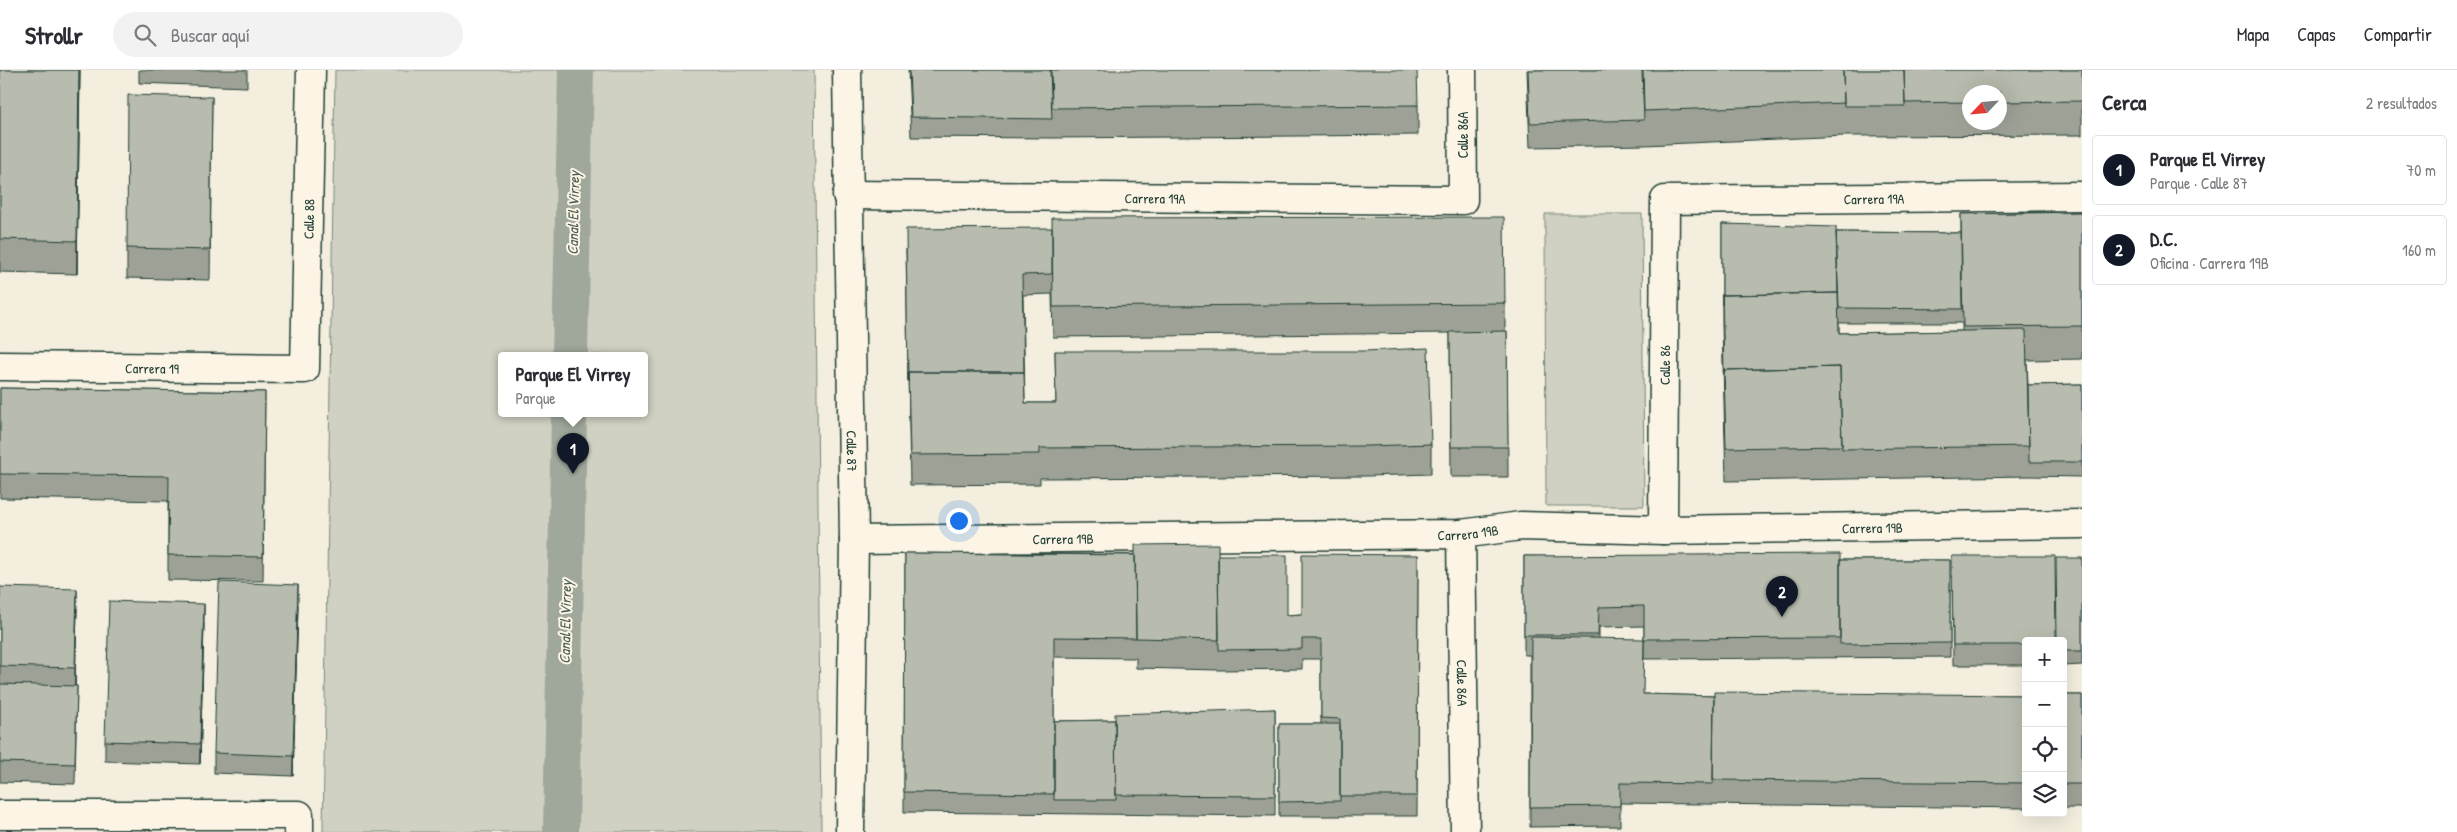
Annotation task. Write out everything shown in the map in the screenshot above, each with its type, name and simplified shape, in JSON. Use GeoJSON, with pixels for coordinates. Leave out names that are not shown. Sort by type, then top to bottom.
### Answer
{"type":"FeatureCollection","features":[{"type":"Feature","properties":{"kind":"street","name":"Calle 88"},"geometry":{"type":"LineString","coordinates":[[305,368],[311,70]]}},
{"type":"Feature","properties":{"kind":"street","name":"Calle 87"},"geometry":{"type":"LineString","coordinates":[[847,70],[847,194],[854,540],[850,832]]}},
{"type":"Feature","properties":{"kind":"street","name":"Calle 86A"},"geometry":{"type":"LineString","coordinates":[[1462,70],[1463,200]]}},
{"type":"Feature","properties":{"kind":"street","name":"Carrera 19A"},"geometry":{"type":"LineString","coordinates":[[847,194],[1463,200]]}},
{"type":"Feature","properties":{"kind":"street","name":"Carrera 19A"},"geometry":{"type":"LineString","coordinates":[[1665,200],[2082,196]]}},
{"type":"Feature","properties":{"kind":"street","name":"Calle 86"},"geometry":{"type":"LineString","coordinates":[[1663,530],[1665,200]]}},
{"type":"Feature","properties":{"kind":"street","name":"Carrera 19"},"geometry":{"type":"LineString","coordinates":[[0,366],[305,368]]}},
{"type":"Feature","properties":{"kind":"street","name":"Carrera 19B"},"geometry":{"type":"LineString","coordinates":[[854,540],[1461,534],[1521,526],[1663,530],[2082,524]]}},
{"type":"Feature","properties":{"kind":"street","name":"Calle 86A"},"geometry":{"type":"LineString","coordinates":[[1461,534],[1465,832]]}},
{"type":"Feature","properties":{"kind":"street"},"geometry":{"type":"LineString","coordinates":[[0,814],[299,824]]}},
{"type":"Feature","properties":{"kind":"shaded area"},"geometry":{"type":"Polygon","coordinates":[[[335,70],[814,70],[821,832],[323,832],[335,70]]]}},
{"type":"Feature","properties":{"kind":"shaded area"},"geometry":{"type":"Polygon","coordinates":[[[1545,214],[1642,214],[1644,506],[1546,506],[1545,214]]]}},
{"type":"Feature","properties":{"kind":"building"},"geometry":{"type":"Polygon","coordinates":[[[0,70],[79,70],[77,241],[0,239],[0,70]]]}},
{"type":"Feature","properties":{"kind":"building"},"geometry":{"type":"Polygon","coordinates":[[[909,70],[1050,70],[1052,119],[911,117],[909,70]]]}},
{"type":"Feature","properties":{"kind":"building"},"geometry":{"type":"Polygon","coordinates":[[[1051,70],[1417,70],[1418,105],[1052,108],[1051,70]]]}},
{"type":"Feature","properties":{"kind":"building"},"geometry":{"type":"Polygon","coordinates":[[[1528,70],[1642,70],[1644,120],[1530,123],[1528,70]]]}},
{"type":"Feature","properties":{"kind":"building"},"geometry":{"type":"Polygon","coordinates":[[[1643,70],[1843,70],[1844,103],[1644,111],[1643,70]]]}},
{"type":"Feature","properties":{"kind":"building"},"geometry":{"type":"Polygon","coordinates":[[[1843,70],[1904,70],[1905,106],[1844,106],[1843,70]]]}},
{"type":"Feature","properties":{"kind":"building"},"geometry":{"type":"Polygon","coordinates":[[[1904,70],[2082,70],[2082,101],[2007,102],[2007,85],[1962,85],[1962,102],[1905,103],[1904,70]]]}},
{"type":"Feature","properties":{"kind":"building"},"geometry":{"type":"Polygon","coordinates":[[[128,95],[212,97],[210,250],[127,248],[128,95]]]}},
{"type":"Feature","properties":{"kind":"building"},"geometry":{"type":"Polygon","coordinates":[[[2082,212],[2082,326],[1963,327],[1961,214],[2082,212]]]}},
{"type":"Feature","properties":{"kind":"building"},"geometry":{"type":"Polygon","coordinates":[[[1504,217],[1505,303],[1053,307],[1052,218],[1504,217]]]}},
{"type":"Feature","properties":{"kind":"building"},"geometry":{"type":"Polygon","coordinates":[[[1722,224],[1836,227],[1838,293],[1722,295],[1722,224]]]}},
{"type":"Feature","properties":{"kind":"building"},"geometry":{"type":"Polygon","coordinates":[[[1052,228],[1052,274],[1022,275],[1024,372],[908,372],[908,382],[906,229],[1052,228]]]}},
{"type":"Feature","properties":{"kind":"building"},"geometry":{"type":"Polygon","coordinates":[[[1836,232],[1961,233],[1962,309],[1839,308],[1836,232]]]}},
{"type":"Feature","properties":{"kind":"building"},"geometry":{"type":"Polygon","coordinates":[[[1838,293],[1839,333],[2026,330],[2029,446],[1842,449],[1840,367],[1724,370],[1724,373],[1722,295],[1838,293]]]}},
{"type":"Feature","properties":{"kind":"building"},"geometry":{"type":"Polygon","coordinates":[[[1507,331],[1508,447],[1451,447],[1450,332],[1507,331]]]}},
{"type":"Feature","properties":{"kind":"building"},"geometry":{"type":"Polygon","coordinates":[[[1428,348],[1431,444],[1040,448],[1040,454],[910,455],[908,372],[1024,372],[1025,403],[1056,403],[1055,351],[1365,351],[1428,348]]]}},
{"type":"Feature","properties":{"kind":"building"},"geometry":{"type":"Polygon","coordinates":[[[1840,367],[1842,446],[1726,448],[1724,370],[1840,367]]]}},
{"type":"Feature","properties":{"kind":"building"},"geometry":{"type":"Polygon","coordinates":[[[2082,384],[2082,462],[2029,462],[2028,385],[2082,384]]]}},
{"type":"Feature","properties":{"kind":"building"},"geometry":{"type":"Polygon","coordinates":[[[0,388],[265,392],[263,557],[168,555],[169,476],[0,474],[0,388]]]}},
{"type":"Feature","properties":{"kind":"building"},"geometry":{"type":"Polygon","coordinates":[[[1218,544],[1219,640],[1136,638],[1135,545],[1218,544]]]}},
{"type":"Feature","properties":{"kind":"building"},"geometry":{"type":"Polygon","coordinates":[[[905,553],[1135,555],[1136,638],[1054,637],[1054,794],[904,792],[905,553]]]}},
{"type":"Feature","properties":{"kind":"building"},"geometry":{"type":"Polygon","coordinates":[[[1302,554],[1418,555],[1417,796],[1340,796],[1340,719],[1321,718],[1321,639],[1302,639],[1302,649],[1219,650],[1218,555],[1287,555],[1287,615],[1302,614],[1302,554]]]}},
{"type":"Feature","properties":{"kind":"building"},"geometry":{"type":"Polygon","coordinates":[[[1840,554],[1840,638],[1644,639],[1644,606],[1599,607],[1598,635],[1524,635],[1524,556],[1840,554]]]}},
{"type":"Feature","properties":{"kind":"building"},"geometry":{"type":"Polygon","coordinates":[[[1952,556],[2055,556],[2056,637],[2022,637],[2022,645],[1953,645],[1952,556]]]}},
{"type":"Feature","properties":{"kind":"building"},"geometry":{"type":"Polygon","coordinates":[[[2056,558],[2082,558],[2082,651],[2067,651],[2067,637],[2057,637],[2056,558]]]}},
{"type":"Feature","properties":{"kind":"building"},"geometry":{"type":"Polygon","coordinates":[[[1840,560],[1950,560],[1950,643],[1840,644],[1840,560]]]}},
{"type":"Feature","properties":{"kind":"building"},"geometry":{"type":"Polygon","coordinates":[[[219,582],[298,585],[293,756],[214,753],[219,582]]]}},
{"type":"Feature","properties":{"kind":"building"},"geometry":{"type":"Polygon","coordinates":[[[0,587],[77,589],[75,668],[0,666],[0,587]]]}},
{"type":"Feature","properties":{"kind":"building"},"geometry":{"type":"Polygon","coordinates":[[[109,601],[204,604],[200,744],[105,741],[109,601]]]}},
{"type":"Feature","properties":{"kind":"building"},"geometry":{"type":"Polygon","coordinates":[[[1531,637],[1644,639],[1643,694],[1714,696],[1713,784],[1620,783],[1620,806],[1530,807],[1531,637]]]}},
{"type":"Feature","properties":{"kind":"building"},"geometry":{"type":"Polygon","coordinates":[[[0,684],[77,686],[75,764],[0,762],[0,684]]]}},
{"type":"Feature","properties":{"kind":"building"},"geometry":{"type":"Polygon","coordinates":[[[1714,692],[2022,695],[2022,783],[1713,780],[1714,692]]]}},
{"type":"Feature","properties":{"kind":"building"},"geometry":{"type":"Polygon","coordinates":[[[2067,695],[2082,695],[2082,784],[2067,784],[2067,695]]]}},
{"type":"Feature","properties":{"kind":"building"},"geometry":{"type":"Polygon","coordinates":[[[1275,709],[1275,796],[1116,795],[1115,714],[1275,709]]]}},
{"type":"Feature","properties":{"kind":"building"},"geometry":{"type":"Polygon","coordinates":[[[1115,720],[1116,800],[1054,800],[1054,721],[1115,720]]]}},
{"type":"Feature","properties":{"kind":"building"},"geometry":{"type":"Polygon","coordinates":[[[1279,724],[1340,724],[1340,801],[1279,802],[1279,724]]]}},
{"type":"Feature","properties":{"kind":"waterway","name":"Canal El Virrey"},"geometry":{"type":"LineString","coordinates":[[570,352],[576,70]]}},
{"type":"Feature","properties":{"kind":"waterway","name":"Canal El Virrey"},"geometry":{"type":"LineString","coordinates":[[561,832],[569,417]]}},
{"type":"Feature","properties":{"kind":"place","name":"Parque El Virrey"},"geometry":{"type":"Point","coordinates":[573,474]}},
{"type":"Feature","properties":{"kind":"place","name":"D.C."},"geometry":{"type":"Point","coordinates":[1782,617]}}]}
